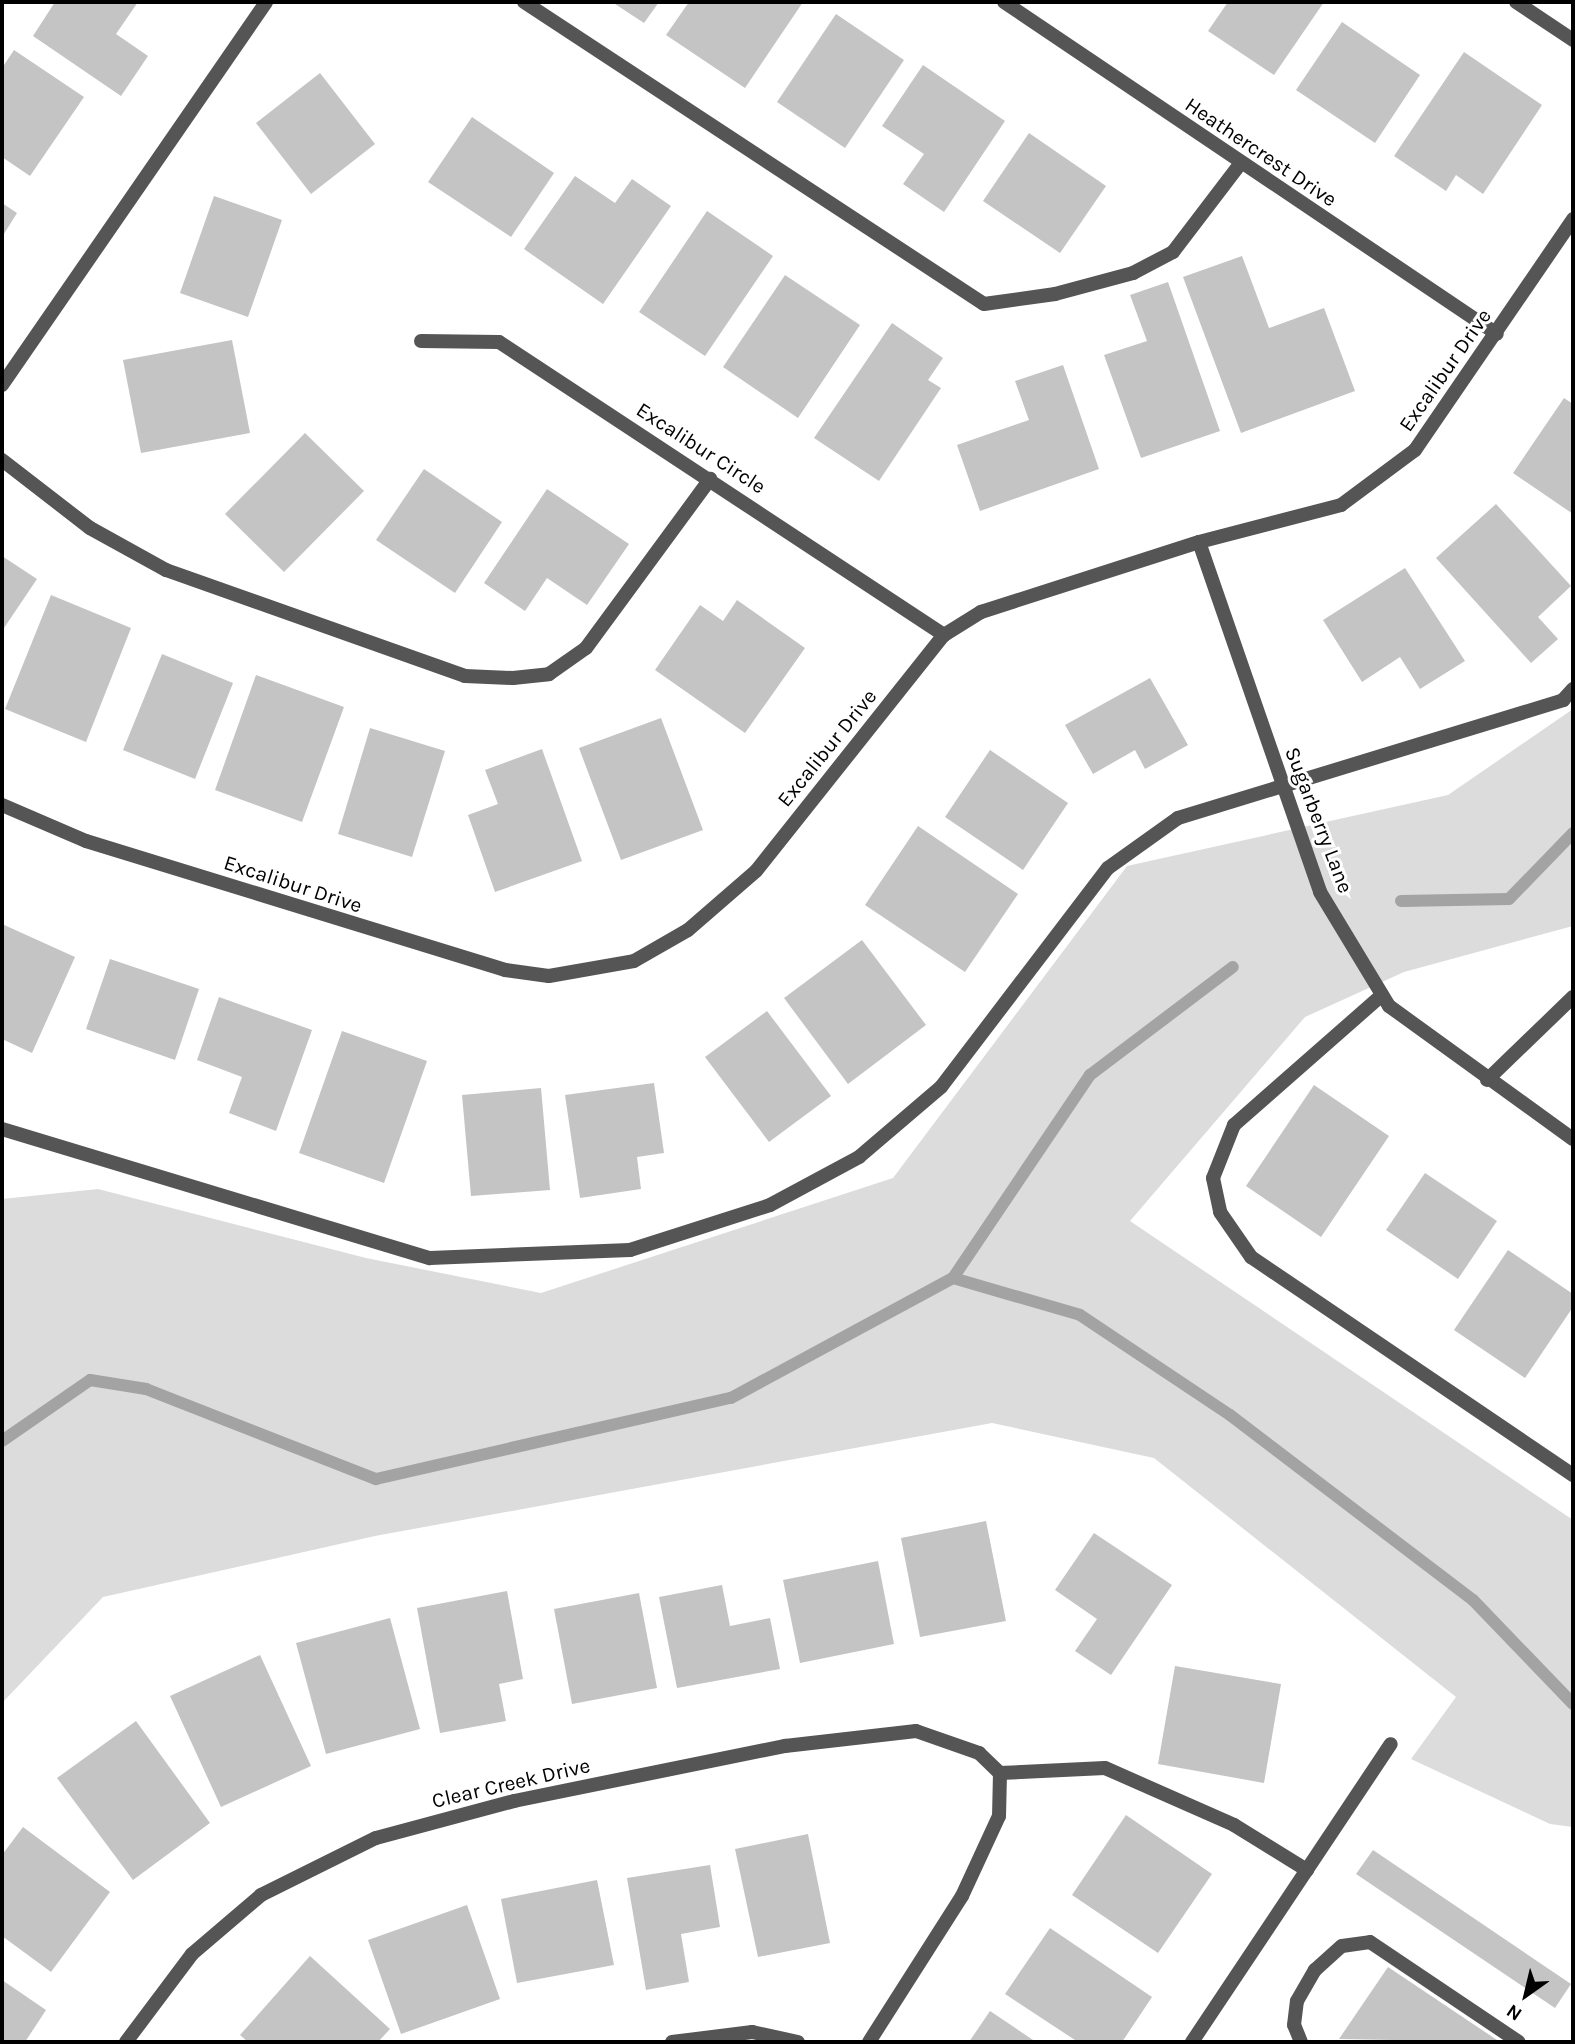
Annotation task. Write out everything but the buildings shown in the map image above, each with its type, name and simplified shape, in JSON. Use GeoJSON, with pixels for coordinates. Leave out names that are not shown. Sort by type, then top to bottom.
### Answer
{"type":"FeatureCollection","features":[{"type":"Feature","properties":{"kind":"street"},"geometry":{"type":"LineString","coordinates":[[2,385],[266,2]]}},
{"type":"Feature","properties":{"kind":"street"},"geometry":{"type":"LineString","coordinates":[[524,2],[934,278],[984,304],[1120,277],[1173,252],[1240,164]]}},
{"type":"Feature","properties":{"kind":"street","name":"Heathercrest Drive"},"geometry":{"type":"LineString","coordinates":[[1003,2],[1240,164],[1497,334]]}},
{"type":"Feature","properties":{"kind":"street"},"geometry":{"type":"LineString","coordinates":[[1517,2],[1573,40]]}},
{"type":"Feature","properties":{"kind":"street","name":"Excalibur Drive"},"geometry":{"type":"LineString","coordinates":[[2,805],[86,841],[505,970],[549,975],[634,961],[688,930],[756,871],[944,635],[981,612],[1199,542],[1341,505],[1415,450],[1497,334],[1573,219]]}},
{"type":"Feature","properties":{"kind":"street","name":"Excalibur Circle"},"geometry":{"type":"LineString","coordinates":[[421,341],[499,342],[944,635]]}},
{"type":"Feature","properties":{"kind":"street"},"geometry":{"type":"LineString","coordinates":[[2,460],[90,528],[166,570],[466,676],[513,678],[549,674],[586,648],[710,479]]}},
{"type":"Feature","properties":{"kind":"street","name":"Sugarberry Lane"},"geometry":{"type":"LineString","coordinates":[[1199,542],[1320,892],[1382,995],[1487,1080],[1573,1139]]}},
{"type":"Feature","properties":{"kind":"street"},"geometry":{"type":"LineString","coordinates":[[2,1129],[430,1258],[631,1250],[770,1205],[859,1157],[941,1087],[1108,868],[1178,818],[1283,789],[1563,700],[1573,689]]}},
{"type":"Feature","properties":{"kind":"street"},"geometry":{"type":"LineString","coordinates":[[1382,995],[1234,1125],[1213,1178],[1220,1212],[1251,1257],[1573,1475]]}},
{"type":"Feature","properties":{"kind":"street"},"geometry":{"type":"LineString","coordinates":[[1487,1080],[1573,997]]}},
{"type":"Feature","properties":{"kind":"street","name":"Clear Creek Drive"},"geometry":{"type":"LineString","coordinates":[[126,2042],[192,1954],[261,1895],[376,1838],[514,1801],[785,1746],[916,1731],[979,1753],[1000,1773]]}},
{"type":"Feature","properties":{"kind":"street"},"geometry":{"type":"LineString","coordinates":[[1192,2042],[1391,1744]]}},
{"type":"Feature","properties":{"kind":"street"},"geometry":{"type":"LineString","coordinates":[[869,2042],[962,1895],[999,1816],[1000,1773],[1105,1768],[1234,1825],[1307,1870]]}},
{"type":"Feature","properties":{"kind":"street"},"geometry":{"type":"LineString","coordinates":[[1301,2042],[1294,2025],[1297,2001],[1315,1970],[1342,1946],[1370,1942],[1519,2042]]}},
{"type":"Feature","properties":{"kind":"street"},"geometry":{"type":"LineString","coordinates":[[672,2042],[752,2032],[798,2042]]}},
{"type":"Feature","properties":{"kind":"shaded area"},"geometry":{"type":"Polygon","coordinates":[[[1573,709],[1573,926],[1404,972],[1305,1017],[1130,1221],[1573,1520],[1573,1827],[1550,1824],[1411,1759],[1456,1697],[1154,1458],[992,1423],[375,1536],[103,1597],[2,1703],[2,1199],[98,1189],[366,1258],[541,1293],[893,1178],[1127,866],[1448,795],[1573,709]]]}},
{"type":"Feature","properties":{"kind":"waterway"},"geometry":{"type":"LineString","coordinates":[[1401,901],[1509,899],[1573,833]]}},
{"type":"Feature","properties":{"kind":"waterway"},"geometry":{"type":"LineString","coordinates":[[2,1441],[90,1380],[146,1389],[376,1479],[731,1398],[953,1278],[1090,1075],[1233,967]]}},
{"type":"Feature","properties":{"kind":"waterway"},"geometry":{"type":"LineString","coordinates":[[953,1278],[1080,1315],[1230,1415],[1473,1600],[1573,1704]]}}]}
